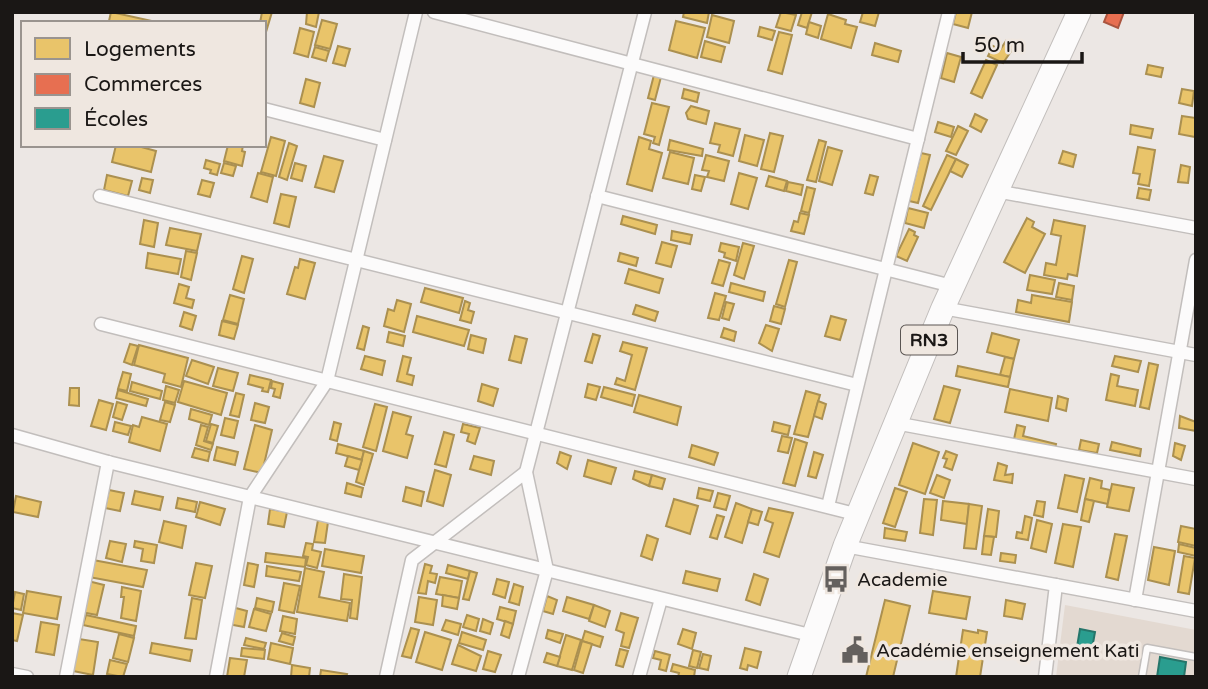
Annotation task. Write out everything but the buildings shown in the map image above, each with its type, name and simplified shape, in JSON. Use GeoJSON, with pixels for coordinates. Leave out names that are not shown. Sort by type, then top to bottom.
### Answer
{"type":"FeatureCollection","features":[{"type":"Feature","properties":{"kind":"highway","name":"RN3"},"geometry":{"type":"LineString","coordinates":[[799,677],[845,546],[943,308],[1079,12]]}},
{"type":"Feature","properties":{"kind":"street"},"geometry":{"type":"LineString","coordinates":[[216,677],[250,497],[327,381],[416,12]]}},
{"type":"Feature","properties":{"kind":"street"},"geometry":{"type":"LineString","coordinates":[[434,12],[918,139]]}},
{"type":"Feature","properties":{"kind":"street"},"geometry":{"type":"LineString","coordinates":[[518,677],[547,570],[526,472],[645,12]]}},
{"type":"Feature","properties":{"kind":"street"},"geometry":{"type":"LineString","coordinates":[[828,506],[949,12]]}},
{"type":"Feature","properties":{"kind":"street"},"geometry":{"type":"LineString","coordinates":[[266,110],[385,140]]}},
{"type":"Feature","properties":{"kind":"street"},"geometry":{"type":"LineString","coordinates":[[996,191],[1196,228]]}},
{"type":"Feature","properties":{"kind":"street"},"geometry":{"type":"LineString","coordinates":[[100,196],[858,385]]}},
{"type":"Feature","properties":{"kind":"street"},"geometry":{"type":"LineString","coordinates":[[597,196],[953,286]]}},
{"type":"Feature","properties":{"kind":"street"},"geometry":{"type":"LineString","coordinates":[[1135,600],[1196,260]]}},
{"type":"Feature","properties":{"kind":"street"},"geometry":{"type":"LineString","coordinates":[[943,308],[1196,355]]}},
{"type":"Feature","properties":{"kind":"street"},"geometry":{"type":"LineString","coordinates":[[101,324],[859,515]]}},
{"type":"Feature","properties":{"kind":"street"},"geometry":{"type":"LineString","coordinates":[[895,423],[1196,479]]}},
{"type":"Feature","properties":{"kind":"street"},"geometry":{"type":"LineString","coordinates":[[12,435],[108,462],[814,636]]}},
{"type":"Feature","properties":{"kind":"street"},"geometry":{"type":"LineString","coordinates":[[66,677],[108,462]]}},
{"type":"Feature","properties":{"kind":"street"},"geometry":{"type":"LineString","coordinates":[[386,677],[412,560],[526,472]]}},
{"type":"Feature","properties":{"kind":"street"},"geometry":{"type":"LineString","coordinates":[[845,546],[1196,611]]}},
{"type":"Feature","properties":{"kind":"street"},"geometry":{"type":"LineString","coordinates":[[1045,677],[1056,585]]}},
{"type":"Feature","properties":{"kind":"street"},"geometry":{"type":"LineString","coordinates":[[639,677],[661,598]]}},
{"type":"Feature","properties":{"kind":"street"},"geometry":{"type":"LineString","coordinates":[[12,674],[27,677]]}},
{"type":"Feature","properties":{"kind":"lane"},"geometry":{"type":"LineString","coordinates":[[1142,677],[1147,648],[1196,657]]}},
{"type":"Feature","properties":{"kind":"shaded area"},"geometry":{"type":"Polygon","coordinates":[[[1065,605],[1196,630],[1196,677],[1056,677],[1065,605]]]}},
{"type":"Feature","properties":{"kind":"place","name":"Academie"},"geometry":{"type":"Point","coordinates":[836,579]}},
{"type":"Feature","properties":{"kind":"place","name":"Académie enseignement Kati"},"geometry":{"type":"Point","coordinates":[855,650]}}]}
